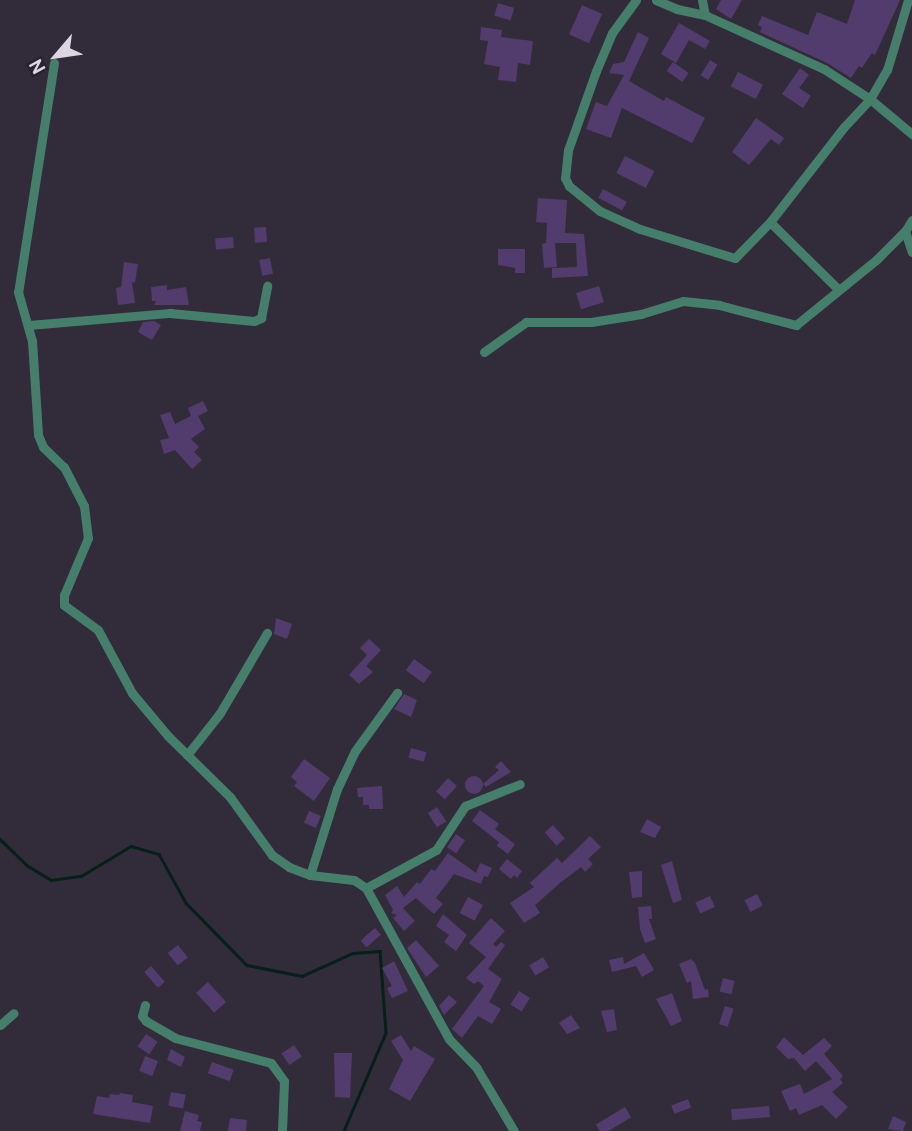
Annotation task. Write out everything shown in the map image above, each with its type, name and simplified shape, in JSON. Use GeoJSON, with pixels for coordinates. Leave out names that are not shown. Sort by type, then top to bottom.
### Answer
{"type":"FeatureCollection","features":[{"type":"Feature","properties":{"kind":"street"},"geometry":{"type":"LineString","coordinates":[[636,0],[612,33],[596,71],[568,150],[564,172],[569,186],[600,211],[640,229],[725,257],[740,256],[844,127],[870,99],[887,70],[908,0]]}},
{"type":"Feature","properties":{"kind":"street"},"geometry":{"type":"LineString","coordinates":[[656,0],[677,9],[705,15],[824,69],[870,99],[912,132]]}},
{"type":"Feature","properties":{"kind":"street"},"geometry":{"type":"LineString","coordinates":[[702,0],[705,15]]}},
{"type":"Feature","properties":{"kind":"street"},"geometry":{"type":"LineString","coordinates":[[54,63],[18,292],[29,325],[38,435],[43,447],[70,477],[84,506],[88,538],[64,595],[64,605],[98,631],[132,693],[187,755],[230,797],[271,855],[289,867],[310,875],[354,880],[366,888],[449,1039],[476,1067],[514,1131]]}},
{"type":"Feature","properties":{"kind":"street"},"geometry":{"type":"LineString","coordinates":[[484,352],[526,322],[591,322],[641,314],[683,302],[719,305],[796,325],[837,288],[876,260],[905,231],[912,220]]}},
{"type":"Feature","properties":{"kind":"street"},"geometry":{"type":"LineString","coordinates":[[770,222],[837,288]]}},
{"type":"Feature","properties":{"kind":"street"},"geometry":{"type":"LineString","coordinates":[[905,231],[912,252]]}},
{"type":"Feature","properties":{"kind":"street"},"geometry":{"type":"LineString","coordinates":[[29,325],[170,313],[254,321],[261,318],[267,286]]}},
{"type":"Feature","properties":{"kind":"street"},"geometry":{"type":"LineString","coordinates":[[187,755],[220,713],[267,633]]}},
{"type":"Feature","properties":{"kind":"street"},"geometry":{"type":"LineString","coordinates":[[310,875],[337,789],[355,751],[397,693]]}},
{"type":"Feature","properties":{"kind":"street"},"geometry":{"type":"LineString","coordinates":[[366,888],[436,850],[465,806],[520,784]]}},
{"type":"Feature","properties":{"kind":"street"},"geometry":{"type":"LineString","coordinates":[[145,1005],[142,1016],[146,1021],[174,1038],[271,1062],[284,1081],[282,1131]]}},
{"type":"Feature","properties":{"kind":"street"},"geometry":{"type":"LineString","coordinates":[[0,1024],[14,1013]]}},
{"type":"Feature","properties":{"kind":"building"},"geometry":{"type":"Polygon","coordinates":[[[721,0],[742,0],[731,19],[716,9],[721,0]]]}},
{"type":"Feature","properties":{"kind":"building"},"geometry":{"type":"Polygon","coordinates":[[[855,0],[900,0],[875,55],[872,53],[851,78],[827,63],[760,32],[762,27],[758,25],[762,16],[808,35],[817,12],[847,24],[855,0]]]}},
{"type":"Feature","properties":{"kind":"building"},"geometry":{"type":"Polygon","coordinates":[[[498,3],[514,8],[510,20],[494,15],[498,3]]]}},
{"type":"Feature","properties":{"kind":"building"},"geometry":{"type":"Polygon","coordinates":[[[582,5],[602,14],[589,43],[569,34],[582,5]]]}},
{"type":"Feature","properties":{"kind":"building"},"geometry":{"type":"Polygon","coordinates":[[[679,23],[710,41],[705,49],[689,40],[676,63],[661,54],[679,23]]]}},
{"type":"Feature","properties":{"kind":"building"},"geometry":{"type":"Polygon","coordinates":[[[481,27],[502,30],[501,37],[533,41],[530,65],[518,63],[516,82],[498,80],[500,67],[484,64],[488,41],[480,40],[481,27]]]}},
{"type":"Feature","properties":{"kind":"building"},"geometry":{"type":"Polygon","coordinates":[[[638,32],[649,38],[629,81],[664,101],[666,97],[705,118],[692,143],[622,108],[611,138],[586,129],[596,102],[607,106],[624,75],[609,73],[613,64],[624,62],[638,32]]]}},
{"type":"Feature","properties":{"kind":"building"},"geometry":{"type":"Polygon","coordinates":[[[710,60],[718,65],[708,80],[700,75],[710,60]]]}},
{"type":"Feature","properties":{"kind":"building"},"geometry":{"type":"Polygon","coordinates":[[[673,62],[689,73],[682,82],[667,71],[673,62]]]}},
{"type":"Feature","properties":{"kind":"building"},"geometry":{"type":"Polygon","coordinates":[[[800,68],[809,75],[799,88],[811,96],[803,108],[782,94],[800,68]]]}},
{"type":"Feature","properties":{"kind":"building"},"geometry":{"type":"Polygon","coordinates":[[[738,72],[763,85],[756,99],[731,86],[738,72]]]}},
{"type":"Feature","properties":{"kind":"building"},"geometry":{"type":"Polygon","coordinates":[[[756,118],[784,138],[779,145],[771,139],[749,165],[732,152],[756,118]]]}},
{"type":"Feature","properties":{"kind":"building"},"geometry":{"type":"Polygon","coordinates":[[[625,156],[654,171],[646,188],[616,173],[625,156]]]}},
{"type":"Feature","properties":{"kind":"building"},"geometry":{"type":"Polygon","coordinates":[[[603,189],[627,202],[622,211],[598,198],[603,189]]]}},
{"type":"Feature","properties":{"kind":"building"},"geometry":{"type":"Polygon","coordinates":[[[538,198],[567,200],[565,233],[584,234],[588,276],[552,278],[552,268],[577,267],[576,243],[555,243],[557,267],[544,268],[542,244],[546,243],[547,223],[536,222],[538,198]]]}},
{"type":"Feature","properties":{"kind":"building"},"geometry":{"type":"Polygon","coordinates":[[[266,227],[267,242],[255,243],[254,228],[266,227]]]}},
{"type":"Feature","properties":{"kind":"building"},"geometry":{"type":"Polygon","coordinates":[[[233,237],[234,248],[216,250],[215,239],[233,237]]]}},
{"type":"Feature","properties":{"kind":"building"},"geometry":{"type":"Polygon","coordinates":[[[498,249],[525,249],[525,273],[515,273],[515,268],[498,265],[498,249]]]}},
{"type":"Feature","properties":{"kind":"building"},"geometry":{"type":"Polygon","coordinates":[[[270,258],[273,274],[262,276],[259,260],[270,258]]]}},
{"type":"Feature","properties":{"kind":"building"},"geometry":{"type":"Polygon","coordinates":[[[124,262],[138,264],[135,283],[132,282],[135,303],[118,305],[116,288],[121,287],[124,262]]]}},
{"type":"Feature","properties":{"kind":"building"},"geometry":{"type":"Polygon","coordinates":[[[167,285],[167,290],[186,287],[189,305],[154,305],[156,301],[152,301],[151,287],[167,285]]]}},
{"type":"Feature","properties":{"kind":"building"},"geometry":{"type":"Polygon","coordinates":[[[599,286],[604,302],[581,309],[576,293],[599,286]]]}},
{"type":"Feature","properties":{"kind":"building"},"geometry":{"type":"Polygon","coordinates":[[[154,321],[161,325],[152,340],[138,332],[143,322],[154,321]]]}},
{"type":"Feature","properties":{"kind":"building"},"geometry":{"type":"Polygon","coordinates":[[[203,401],[208,411],[198,416],[205,429],[191,439],[199,447],[194,452],[202,460],[192,469],[175,450],[164,454],[160,440],[169,438],[160,415],[170,412],[175,424],[191,416],[188,408],[203,401]]]}},
{"type":"Feature","properties":{"kind":"building"},"geometry":{"type":"Polygon","coordinates":[[[276,618],[292,624],[287,639],[274,634],[276,618]]]}},
{"type":"Feature","properties":{"kind":"building"},"geometry":{"type":"Polygon","coordinates":[[[369,639],[381,650],[366,666],[373,672],[359,684],[349,675],[367,655],[360,648],[369,639]]]}},
{"type":"Feature","properties":{"kind":"building"},"geometry":{"type":"Polygon","coordinates":[[[414,659],[432,672],[424,683],[406,670],[414,659]]]}},
{"type":"Feature","properties":{"kind":"building"},"geometry":{"type":"Polygon","coordinates":[[[404,694],[417,700],[411,717],[394,709],[404,694]]]}},
{"type":"Feature","properties":{"kind":"building"},"geometry":{"type":"Polygon","coordinates":[[[411,748],[426,752],[424,762],[408,758],[411,748]]]}},
{"type":"Feature","properties":{"kind":"building"},"geometry":{"type":"Polygon","coordinates":[[[304,759],[330,778],[314,801],[294,786],[297,782],[291,777],[304,759]]]}},
{"type":"Feature","properties":{"kind":"building"},"geometry":{"type":"Polygon","coordinates":[[[501,761],[511,772],[486,787],[483,784],[499,770],[495,767],[501,761]]]}},
{"type":"Feature","properties":{"kind":"building"},"geometry":{"type":"Polygon","coordinates":[[[474,776],[480,779],[483,785],[480,791],[474,794],[468,791],[465,785],[468,779],[474,776]]]}},
{"type":"Feature","properties":{"kind":"building"},"geometry":{"type":"Polygon","coordinates":[[[448,778],[457,786],[445,799],[436,791],[448,778]]]}},
{"type":"Feature","properties":{"kind":"building"},"geometry":{"type":"Polygon","coordinates":[[[382,786],[383,809],[369,809],[369,805],[363,805],[363,797],[358,797],[357,788],[382,786]]]}},
{"type":"Feature","properties":{"kind":"building"},"geometry":{"type":"Polygon","coordinates":[[[437,807],[446,821],[437,827],[428,813],[437,807]]]}},
{"type":"Feature","properties":{"kind":"building"},"geometry":{"type":"Polygon","coordinates":[[[480,810],[499,824],[495,829],[515,844],[508,854],[497,846],[499,842],[472,821],[480,810]]]}},
{"type":"Feature","properties":{"kind":"building"},"geometry":{"type":"Polygon","coordinates":[[[309,811],[321,816],[316,828],[304,823],[309,811]]]}},
{"type":"Feature","properties":{"kind":"building"},"geometry":{"type":"Polygon","coordinates":[[[647,819],[661,827],[655,838],[640,832],[647,819]]]}},
{"type":"Feature","properties":{"kind":"building"},"geometry":{"type":"Polygon","coordinates":[[[553,825],[565,839],[557,846],[545,832],[553,825]]]}},
{"type":"Feature","properties":{"kind":"building"},"geometry":{"type":"Polygon","coordinates":[[[456,834],[465,840],[456,853],[447,847],[456,834]]]}},
{"type":"Feature","properties":{"kind":"building"},"geometry":{"type":"Polygon","coordinates":[[[590,836],[601,847],[588,859],[593,864],[585,872],[581,867],[560,883],[535,905],[540,913],[524,923],[510,903],[534,887],[530,883],[557,858],[562,863],[590,836]]]}},
{"type":"Feature","properties":{"kind":"building"},"geometry":{"type":"Polygon","coordinates":[[[448,853],[476,873],[480,863],[492,868],[488,877],[484,876],[481,884],[454,874],[436,898],[443,904],[434,914],[416,898],[403,908],[415,921],[404,931],[393,918],[397,915],[391,913],[393,910],[385,895],[397,886],[404,897],[417,882],[420,884],[431,869],[435,871],[448,853]]]}},
{"type":"Feature","properties":{"kind":"building"},"geometry":{"type":"Polygon","coordinates":[[[507,859],[522,871],[517,878],[514,875],[511,879],[499,869],[507,859]]]}},
{"type":"Feature","properties":{"kind":"building"},"geometry":{"type":"Polygon","coordinates":[[[672,861],[682,900],[673,903],[661,865],[672,861]]]}},
{"type":"Feature","properties":{"kind":"building"},"geometry":{"type":"Polygon","coordinates":[[[642,871],[642,897],[632,898],[629,872],[642,871]]]}},
{"type":"Feature","properties":{"kind":"building"},"geometry":{"type":"Polygon","coordinates":[[[757,894],[763,906],[750,912],[745,900],[757,894]]]}},
{"type":"Feature","properties":{"kind":"building"},"geometry":{"type":"Polygon","coordinates":[[[710,896],[715,907],[700,913],[695,903],[710,896]]]}},
{"type":"Feature","properties":{"kind":"building"},"geometry":{"type":"Polygon","coordinates":[[[468,897],[483,905],[475,921],[460,913],[468,897]]]}},
{"type":"Feature","properties":{"kind":"building"},"geometry":{"type":"Polygon","coordinates":[[[651,906],[652,919],[649,919],[656,939],[645,943],[640,929],[638,907],[651,906]]]}},
{"type":"Feature","properties":{"kind":"building"},"geometry":{"type":"Polygon","coordinates":[[[443,914],[467,935],[456,951],[444,942],[449,935],[436,926],[443,914]]]}},
{"type":"Feature","properties":{"kind":"building"},"geometry":{"type":"Polygon","coordinates":[[[491,918],[505,931],[493,944],[496,947],[501,942],[505,945],[488,969],[502,979],[489,1002],[501,1009],[492,1024],[478,1016],[462,1038],[452,1029],[484,986],[478,981],[474,984],[466,978],[486,957],[469,943],[491,918]]]}},
{"type":"Feature","properties":{"kind":"building"},"geometry":{"type":"Polygon","coordinates":[[[375,928],[381,935],[367,947],[361,940],[375,928]]]}},
{"type":"Feature","properties":{"kind":"building"},"geometry":{"type":"Polygon","coordinates":[[[416,940],[439,966],[426,977],[407,948],[416,940]]]}},
{"type":"Feature","properties":{"kind":"building"},"geometry":{"type":"Polygon","coordinates":[[[178,945],[188,958],[178,966],[168,953],[178,945]]]}},
{"type":"Feature","properties":{"kind":"building"},"geometry":{"type":"Polygon","coordinates":[[[644,953],[654,970],[642,977],[636,966],[612,972],[609,960],[623,957],[624,964],[644,953]]]}},
{"type":"Feature","properties":{"kind":"building"},"geometry":{"type":"Polygon","coordinates":[[[543,957],[549,967],[535,976],[529,965],[543,957]]]}},
{"type":"Feature","properties":{"kind":"building"},"geometry":{"type":"Polygon","coordinates":[[[691,959],[705,990],[708,989],[709,997],[693,999],[691,981],[687,983],[679,964],[691,959]]]}},
{"type":"Feature","properties":{"kind":"building"},"geometry":{"type":"Polygon","coordinates":[[[394,961],[408,991],[392,998],[387,988],[392,986],[382,968],[394,961]]]}},
{"type":"Feature","properties":{"kind":"building"},"geometry":{"type":"Polygon","coordinates":[[[151,966],[165,982],[158,988],[144,972],[151,966]]]}},
{"type":"Feature","properties":{"kind":"building"},"geometry":{"type":"Polygon","coordinates":[[[723,978],[735,981],[731,994],[720,992],[723,978]]]}},
{"type":"Feature","properties":{"kind":"building"},"geometry":{"type":"Polygon","coordinates":[[[208,982],[226,1002],[214,1013],[196,993],[208,982]]]}},
{"type":"Feature","properties":{"kind":"building"},"geometry":{"type":"Polygon","coordinates":[[[519,991],[530,998],[522,1011],[511,1005],[519,991]]]}},
{"type":"Feature","properties":{"kind":"building"},"geometry":{"type":"Polygon","coordinates":[[[672,993],[682,1021],[671,1026],[656,999],[672,993]]]}},
{"type":"Feature","properties":{"kind":"building"},"geometry":{"type":"Polygon","coordinates":[[[449,995],[457,1002],[444,1015],[439,1006],[449,995]]]}},
{"type":"Feature","properties":{"kind":"building"},"geometry":{"type":"Polygon","coordinates":[[[725,1006],[734,1009],[728,1027],[719,1024],[725,1006]]]}},
{"type":"Feature","properties":{"kind":"building"},"geometry":{"type":"Polygon","coordinates":[[[614,1009],[617,1030],[607,1032],[601,1011],[614,1009]]]}},
{"type":"Feature","properties":{"kind":"building"},"geometry":{"type":"Polygon","coordinates":[[[571,1015],[580,1028],[567,1034],[559,1023],[571,1015]]]}},
{"type":"Feature","properties":{"kind":"building"},"geometry":{"type":"Polygon","coordinates":[[[146,1034],[158,1042],[149,1054],[138,1046],[146,1034]]]}},
{"type":"Feature","properties":{"kind":"building"},"geometry":{"type":"Polygon","coordinates":[[[401,1035],[411,1051],[414,1046],[435,1059],[410,1101],[389,1089],[403,1060],[391,1041],[401,1035]]]}},
{"type":"Feature","properties":{"kind":"building"},"geometry":{"type":"Polygon","coordinates":[[[784,1037],[803,1055],[824,1038],[832,1046],[824,1054],[843,1076],[840,1079],[843,1083],[832,1092],[848,1107],[836,1119],[822,1105],[799,1115],[796,1108],[790,1111],[781,1091],[800,1084],[804,1094],[832,1079],[816,1061],[805,1071],[794,1058],[788,1059],[776,1047],[784,1037]]]}},
{"type":"Feature","properties":{"kind":"building"},"geometry":{"type":"Polygon","coordinates":[[[294,1045],[302,1057],[289,1065],[282,1053],[294,1045]]]}},
{"type":"Feature","properties":{"kind":"building"},"geometry":{"type":"Polygon","coordinates":[[[171,1049],[185,1057],[181,1067],[167,1060],[171,1049]]]}},
{"type":"Feature","properties":{"kind":"building"},"geometry":{"type":"Polygon","coordinates":[[[334,1053],[352,1053],[350,1098],[335,1097],[334,1053]]]}},
{"type":"Feature","properties":{"kind":"building"},"geometry":{"type":"Polygon","coordinates":[[[145,1056],[158,1061],[152,1076],[139,1071],[145,1056]]]}},
{"type":"Feature","properties":{"kind":"building"},"geometry":{"type":"Polygon","coordinates":[[[212,1062],[234,1070],[230,1081],[208,1073],[212,1062]]]}},
{"type":"Feature","properties":{"kind":"building"},"geometry":{"type":"Polygon","coordinates":[[[171,1092],[186,1095],[183,1109],[168,1106],[171,1092]]]}},
{"type":"Feature","properties":{"kind":"building"},"geometry":{"type":"Polygon","coordinates":[[[110,1094],[133,1095],[132,1102],[153,1106],[150,1123],[93,1114],[97,1096],[109,1098],[110,1094]]]}},
{"type":"Feature","properties":{"kind":"building"},"geometry":{"type":"Polygon","coordinates":[[[688,1099],[691,1107],[674,1114],[671,1105],[688,1099]]]}},
{"type":"Feature","properties":{"kind":"building"},"geometry":{"type":"Polygon","coordinates":[[[769,1106],[770,1117],[732,1120],[731,1109],[769,1106]]]}},
{"type":"Feature","properties":{"kind":"building"},"geometry":{"type":"Polygon","coordinates":[[[625,1107],[631,1117],[608,1131],[600,1131],[596,1125],[625,1107]]]}},
{"type":"Feature","properties":{"kind":"building"},"geometry":{"type":"Polygon","coordinates":[[[185,1111],[199,1115],[197,1121],[202,1122],[200,1131],[180,1131],[185,1111]]]}},
{"type":"Feature","properties":{"kind":"building"},"geometry":{"type":"Polygon","coordinates":[[[893,1116],[906,1122],[903,1131],[888,1129],[893,1116]]]}},
{"type":"Feature","properties":{"kind":"building"},"geometry":{"type":"Polygon","coordinates":[[[230,1118],[247,1120],[246,1131],[228,1131],[230,1118]]]}},
{"type":"Feature","properties":{"kind":"waterway"},"geometry":{"type":"LineString","coordinates":[[0,839],[28,866],[51,880],[81,876],[131,846],[159,854],[186,903],[247,965],[302,976],[353,953],[380,951],[386,1033],[344,1131]]}}]}
